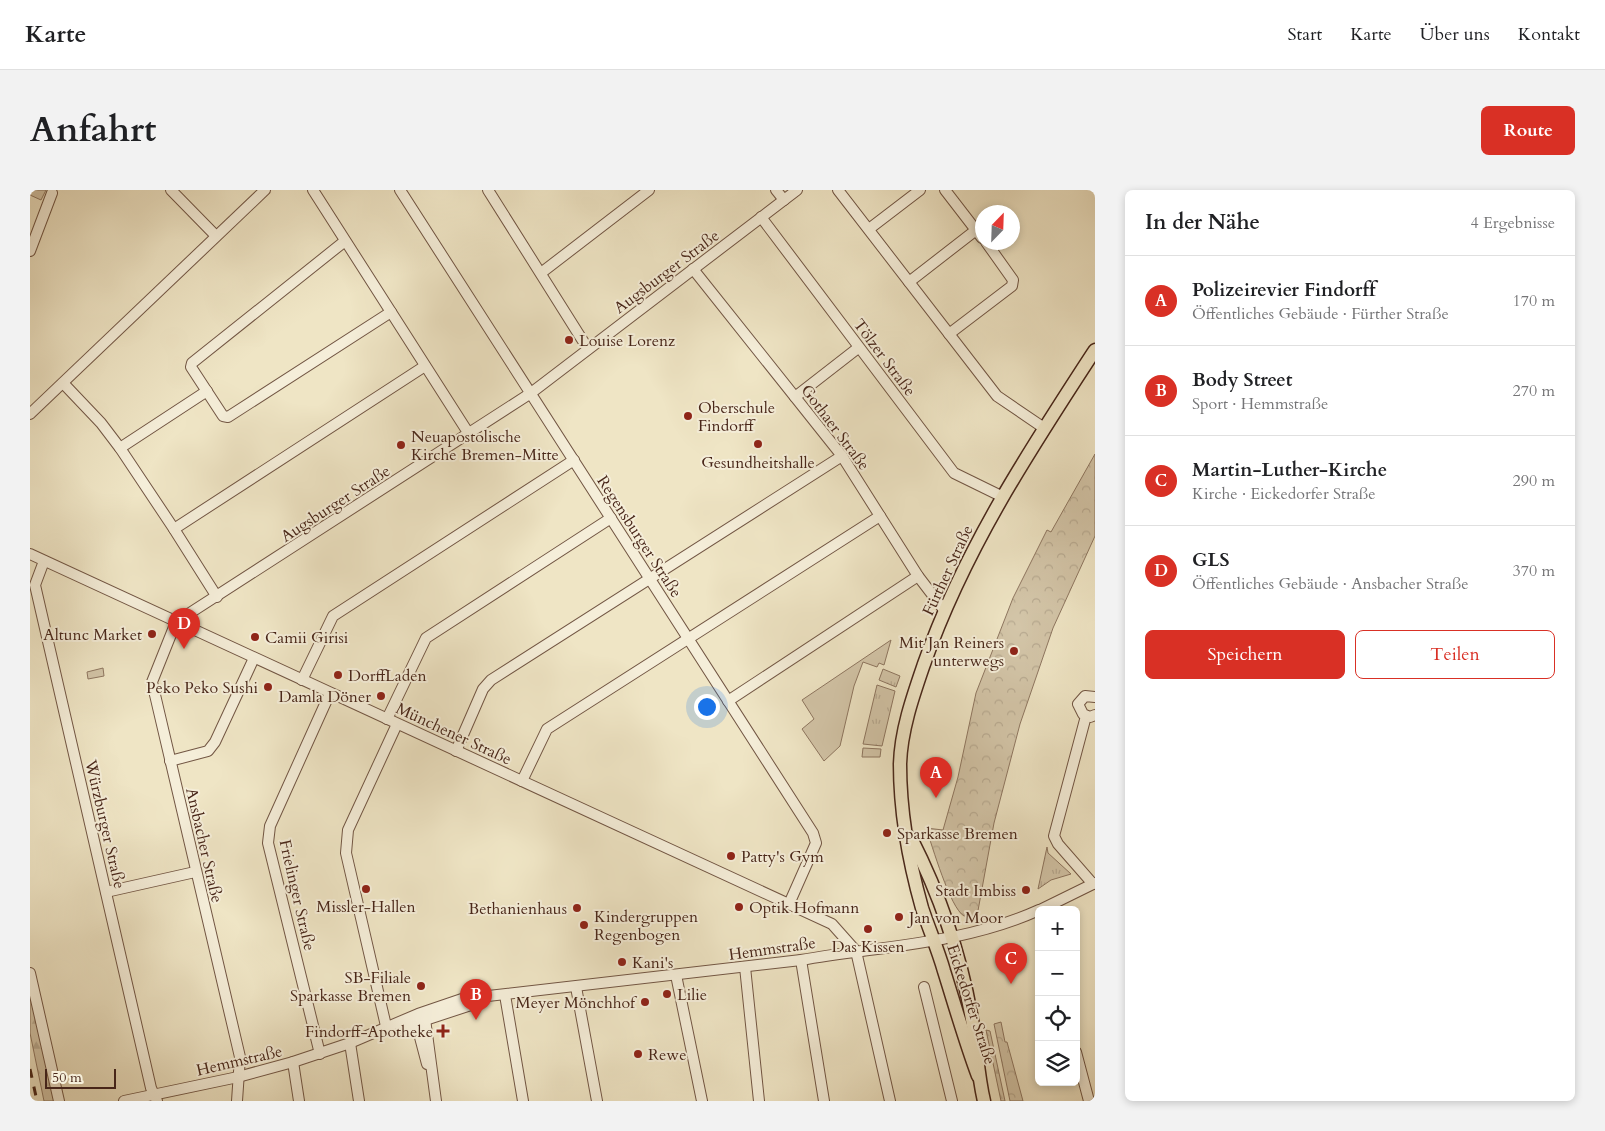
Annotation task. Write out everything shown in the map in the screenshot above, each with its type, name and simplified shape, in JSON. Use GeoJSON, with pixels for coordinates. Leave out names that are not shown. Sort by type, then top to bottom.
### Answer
{"type":"FeatureCollection","features":[{"type":"Feature","properties":{"kind":"main road","name":"Fürther Straße"},"geometry":{"type":"LineString","coordinates":[[935,941],[922,907],[910,855],[900,782],[902,740],[919,678],[944,610],[1001,496],[1095,350]]}},
{"type":"Feature","properties":{"kind":"main road","name":"Fürther Straße"},"geometry":{"type":"LineString","coordinates":[[906,829],[920,856],[951,939]]}},
{"type":"Feature","properties":{"kind":"main road","name":"Eickedorfer Straße"},"geometry":{"type":"LineString","coordinates":[[951,939],[962,968],[972,1017],[981,1100]]}},
{"type":"Feature","properties":{"kind":"main road","name":"Eickedorfer Straße"},"geometry":{"type":"LineString","coordinates":[[935,941],[958,1021],[978,1076]]}},
{"type":"Feature","properties":{"kind":"street"},"geometry":{"type":"LineString","coordinates":[[171,190],[216,236]]}},
{"type":"Feature","properties":{"kind":"street"},"geometry":{"type":"LineString","coordinates":[[30,414],[265,190]]}},
{"type":"Feature","properties":{"kind":"street"},"geometry":{"type":"LineString","coordinates":[[312,190],[469,434]]}},
{"type":"Feature","properties":{"kind":"street","name":"Regensburger Straße"},"geometry":{"type":"LineString","coordinates":[[400,190],[814,838],[816,843],[789,904]]}},
{"type":"Feature","properties":{"kind":"street"},"geometry":{"type":"LineString","coordinates":[[488,190],[588,349]]}},
{"type":"Feature","properties":{"kind":"street"},"geometry":{"type":"LineString","coordinates":[[541,273],[648,190]]}},
{"type":"Feature","properties":{"kind":"street"},"geometry":{"type":"LineString","coordinates":[[776,190],[784,200]]}},
{"type":"Feature","properties":{"kind":"street","name":"Augsburger Straße"},"geometry":{"type":"LineString","coordinates":[[176,622],[530,393],[797,190]]}},
{"type":"Feature","properties":{"kind":"street"},"geometry":{"type":"LineString","coordinates":[[838,190],[997,396],[1044,428]]}},
{"type":"Feature","properties":{"kind":"street"},"geometry":{"type":"LineString","coordinates":[[869,229],[920,190]]}},
{"type":"Feature","properties":{"kind":"street"},"geometry":{"type":"LineString","coordinates":[[945,190],[975,229]]}},
{"type":"Feature","properties":{"kind":"street"},"geometry":{"type":"LineString","coordinates":[[30,251],[52,193]]}},
{"type":"Feature","properties":{"kind":"street","name":"Tölzer Straße"},"geometry":{"type":"LineString","coordinates":[[761,217],[954,473],[1001,496]]}},
{"type":"Feature","properties":{"kind":"street"},"geometry":{"type":"LineString","coordinates":[[909,282],[975,237]]}},
{"type":"Feature","properties":{"kind":"street"},"geometry":{"type":"LineString","coordinates":[[345,241],[192,363],[191,366],[223,416],[228,417],[391,312]]}},
{"type":"Feature","properties":{"kind":"street"},"geometry":{"type":"LineString","coordinates":[[949,334],[1012,286],[1013,280],[992,250]]}},
{"type":"Feature","properties":{"kind":"street","name":"Gothaer Straße"},"geometry":{"type":"LineString","coordinates":[[693,269],[842,456],[918,576],[944,610]]}},
{"type":"Feature","properties":{"kind":"street"},"geometry":{"type":"LineString","coordinates":[[795,397],[858,348]]}},
{"type":"Feature","properties":{"kind":"street"},"geometry":{"type":"LineString","coordinates":[[174,528],[426,366]]}},
{"type":"Feature","properties":{"kind":"street"},"geometry":{"type":"LineString","coordinates":[[63,383],[101,423],[120,448],[174,528],[216,597]]}},
{"type":"Feature","properties":{"kind":"street"},"geometry":{"type":"LineString","coordinates":[[120,448],[207,391]]}},
{"type":"Feature","properties":{"kind":"street"},"geometry":{"type":"LineString","coordinates":[[456,751],[482,689],[491,680],[842,456]]}},
{"type":"Feature","properties":{"kind":"street"},"geometry":{"type":"LineString","coordinates":[[302,680],[333,616],[574,460]]}},
{"type":"Feature","properties":{"kind":"street"},"geometry":{"type":"LineString","coordinates":[[522,781],[547,729],[880,516]]}},
{"type":"Feature","properties":{"kind":"street"},"geometry":{"type":"LineString","coordinates":[[387,719],[426,638],[611,518]]}},
{"type":"Feature","properties":{"kind":"street","name":"Münchener Straße"},"geometry":{"type":"LineString","coordinates":[[30,554],[832,924],[856,951]]}},
{"type":"Feature","properties":{"kind":"street","name":"Würzburger Straße"},"geometry":{"type":"LineString","coordinates":[[44,561],[35,585],[156,1098]]}},
{"type":"Feature","properties":{"kind":"street"},"geometry":{"type":"LineString","coordinates":[[728,701],[918,576]]}},
{"type":"Feature","properties":{"kind":"street","name":"Ansbacher Straße"},"geometry":{"type":"LineString","coordinates":[[176,622],[152,682],[195,872],[240,1057],[237,1101]]}},
{"type":"Feature","properties":{"kind":"street"},"geometry":{"type":"LineString","coordinates":[[170,761],[208,751],[215,742],[254,658]]}},
{"type":"Feature","properties":{"kind":"street","name":"Frielinger Straße"},"geometry":{"type":"LineString","coordinates":[[320,1054],[268,843],[270,826],[330,693]]}},
{"type":"Feature","properties":{"kind":"street"},"geometry":{"type":"LineString","coordinates":[[1094,883],[1058,844],[1054,836],[1090,715],[1079,708],[1080,701],[1085,696],[1095,697]]}},
{"type":"Feature","properties":{"kind":"street"},"geometry":{"type":"LineString","coordinates":[[386,1026],[346,853],[348,830],[397,724]]}},
{"type":"Feature","properties":{"kind":"street"},"geometry":{"type":"LineString","coordinates":[[106,892],[195,872]]}},
{"type":"Feature","properties":{"kind":"street","name":"Hemmstraße"},"geometry":{"type":"LineString","coordinates":[[1049,906],[1094,883]]}},
{"type":"Feature","properties":{"kind":"street","name":"Hemmstraße"},"geometry":{"type":"LineString","coordinates":[[124,1101],[156,1098],[293,1062],[420,1019],[505,995],[801,960],[951,939],[981,932],[1035,912]]}},
{"type":"Feature","properties":{"kind":"street"},"geometry":{"type":"LineString","coordinates":[[856,951],[890,1101]]}},
{"type":"Feature","properties":{"kind":"street"},"geometry":{"type":"LineString","coordinates":[[801,960],[824,1101]]}},
{"type":"Feature","properties":{"kind":"street"},"geometry":{"type":"LineString","coordinates":[[745,967],[759,1101]]}},
{"type":"Feature","properties":{"kind":"street"},"geometry":{"type":"LineString","coordinates":[[30,973],[59,1101]]}},
{"type":"Feature","properties":{"kind":"street"},"geometry":{"type":"LineString","coordinates":[[676,975],[702,1101]]}},
{"type":"Feature","properties":{"kind":"street"},"geometry":{"type":"LineString","coordinates":[[576,987],[596,1101]]}},
{"type":"Feature","properties":{"kind":"street"},"geometry":{"type":"LineString","coordinates":[[924,987],[952,1101]]}},
{"type":"Feature","properties":{"kind":"street"},"geometry":{"type":"LineString","coordinates":[[505,995],[523,1101]]}},
{"type":"Feature","properties":{"kind":"street"},"geometry":{"type":"LineString","coordinates":[[420,1019],[436,1101]]}},
{"type":"Feature","properties":{"kind":"street","name":"Hemmstraße"},"geometry":{"type":"LineString","coordinates":[[354,1041],[386,1026],[420,1019]]}},
{"type":"Feature","properties":{"kind":"street"},"geometry":{"type":"LineString","coordinates":[[354,1041],[359,1101]]}},
{"type":"Feature","properties":{"kind":"street"},"geometry":{"type":"LineString","coordinates":[[293,1062],[299,1101]]}},
{"type":"Feature","properties":{"kind":"street"},"geometry":{"type":"LineString","coordinates":[[1080,1067],[1089,1101]]}},
{"type":"Feature","properties":{"kind":"green space"},"geometry":{"type":"Polygon","coordinates":[[[30,190],[46,190],[41,200],[30,195],[30,190]]]}},
{"type":"Feature","properties":{"kind":"green space"},"geometry":{"type":"Polygon","coordinates":[[[1095,454],[1095,536],[1053,628],[1020,724],[994,823],[977,916],[964,916],[959,911],[947,889],[926,828],[943,830],[958,777],[976,693],[1013,598],[1047,530],[1051,532],[1095,454]]]}},
{"type":"Feature","properties":{"kind":"green space"},"geometry":{"type":"Polygon","coordinates":[[[891,640],[884,665],[879,663],[877,667],[863,662],[854,686],[840,746],[824,761],[802,729],[814,719],[802,700],[891,640]]]}},
{"type":"Feature","properties":{"kind":"green space"},"geometry":{"type":"Polygon","coordinates":[[[103,668],[104,676],[88,679],[87,672],[103,668]]]}},
{"type":"Feature","properties":{"kind":"green space"},"geometry":{"type":"Polygon","coordinates":[[[883,669],[900,676],[896,687],[879,680],[883,669]]]}},
{"type":"Feature","properties":{"kind":"green space"},"geometry":{"type":"Polygon","coordinates":[[[877,685],[895,691],[882,746],[863,744],[877,685]]]}},
{"type":"Feature","properties":{"kind":"green space"},"geometry":{"type":"Polygon","coordinates":[[[863,748],[881,749],[880,757],[862,757],[863,748]]]}},
{"type":"Feature","properties":{"kind":"green space"},"geometry":{"type":"Polygon","coordinates":[[[1047,847],[1048,853],[1071,874],[1051,880],[1038,889],[1047,847]]]}},
{"type":"Feature","properties":{"kind":"green space"},"geometry":{"type":"Polygon","coordinates":[[[30,993],[54,1101],[44,1101],[30,1033],[30,993]]]}},
{"type":"Feature","properties":{"kind":"green space"},"geometry":{"type":"Polygon","coordinates":[[[1001,1022],[1005,1042],[1007,1042],[1023,1101],[1010,1101],[994,1024],[1001,1022]]]}},
{"type":"Feature","properties":{"kind":"green space"},"geometry":{"type":"Polygon","coordinates":[[[986,1030],[990,1031],[1005,1101],[1001,1101],[986,1030]]]}},
{"type":"Feature","properties":{"kind":"railway"},"geometry":{"type":"LineString","coordinates":[[30,1069],[37,1101]]}},
{"type":"Feature","properties":{"kind":"place","name":"Louise Lorenz"},"geometry":{"type":"Point","coordinates":[569,340]}},
{"type":"Feature","properties":{"kind":"place","name":"Oberschule Findorff"},"geometry":{"type":"Point","coordinates":[688,416]}},
{"type":"Feature","properties":{"kind":"place","name":"Gesundheitshalle"},"geometry":{"type":"Point","coordinates":[758,444]}},
{"type":"Feature","properties":{"kind":"place","name":"Neuapostolische Kirche Bremen-Mitte"},"geometry":{"type":"Point","coordinates":[401,445]}},
{"type":"Feature","properties":{"kind":"place","name":"Altunc Market"},"geometry":{"type":"Point","coordinates":[152,634]}},
{"type":"Feature","properties":{"kind":"place","name":"Camii Girisi"},"geometry":{"type":"Point","coordinates":[255,637]}},
{"type":"Feature","properties":{"kind":"place","name":"GLS"},"geometry":{"type":"Point","coordinates":[184,649]}},
{"type":"Feature","properties":{"kind":"place","name":"Mit Jan Reiners unterwegs"},"geometry":{"type":"Point","coordinates":[1014,651]}},
{"type":"Feature","properties":{"kind":"place","name":"DorffLaden"},"geometry":{"type":"Point","coordinates":[338,675]}},
{"type":"Feature","properties":{"kind":"place","name":"Peko Peko Sushi"},"geometry":{"type":"Point","coordinates":[268,687]}},
{"type":"Feature","properties":{"kind":"place","name":"Damla Döner"},"geometry":{"type":"Point","coordinates":[381,696]}},
{"type":"Feature","properties":{"kind":"place","name":"Polizeirevier Findorff"},"geometry":{"type":"Point","coordinates":[936,798]}},
{"type":"Feature","properties":{"kind":"place","name":"Sparkasse Bremen"},"geometry":{"type":"Point","coordinates":[887,833]}},
{"type":"Feature","properties":{"kind":"place","name":"Patty's Gym"},"geometry":{"type":"Point","coordinates":[731,856]}},
{"type":"Feature","properties":{"kind":"place","name":"Missler-Hallen"},"geometry":{"type":"Point","coordinates":[366,889]}},
{"type":"Feature","properties":{"kind":"place","name":"Stadt Imbiss"},"geometry":{"type":"Point","coordinates":[1026,890]}},
{"type":"Feature","properties":{"kind":"place","name":"Optik Hofmann"},"geometry":{"type":"Point","coordinates":[739,907]}},
{"type":"Feature","properties":{"kind":"place","name":"Bethanienhaus"},"geometry":{"type":"Point","coordinates":[577,908]}},
{"type":"Feature","properties":{"kind":"place","name":"Jan von Moor"},"geometry":{"type":"Point","coordinates":[899,917]}},
{"type":"Feature","properties":{"kind":"place","name":"Kindergruppen Regenbogen"},"geometry":{"type":"Point","coordinates":[584,925]}},
{"type":"Feature","properties":{"kind":"place","name":"Das Kissen"},"geometry":{"type":"Point","coordinates":[868,929]}},
{"type":"Feature","properties":{"kind":"place","name":"Kani's"},"geometry":{"type":"Point","coordinates":[622,962]}},
{"type":"Feature","properties":{"kind":"place","name":"Martin-Luther-Kirche"},"geometry":{"type":"Point","coordinates":[1011,984]}},
{"type":"Feature","properties":{"kind":"place","name":"SB-Filiale Sparkasse Bremen"},"geometry":{"type":"Point","coordinates":[421,986]}},
{"type":"Feature","properties":{"kind":"place","name":"Lilie"},"geometry":{"type":"Point","coordinates":[667,994]}},
{"type":"Feature","properties":{"kind":"place","name":"Meyer Mönchhof"},"geometry":{"type":"Point","coordinates":[645,1002]}},
{"type":"Feature","properties":{"kind":"place","name":"Body Street"},"geometry":{"type":"Point","coordinates":[476,1020]}},
{"type":"Feature","properties":{"kind":"place","name":"Findorff-Apotheke"},"geometry":{"type":"Point","coordinates":[443,1031]}},
{"type":"Feature","properties":{"kind":"place","name":"Rewe"},"geometry":{"type":"Point","coordinates":[638,1054]}}]}
